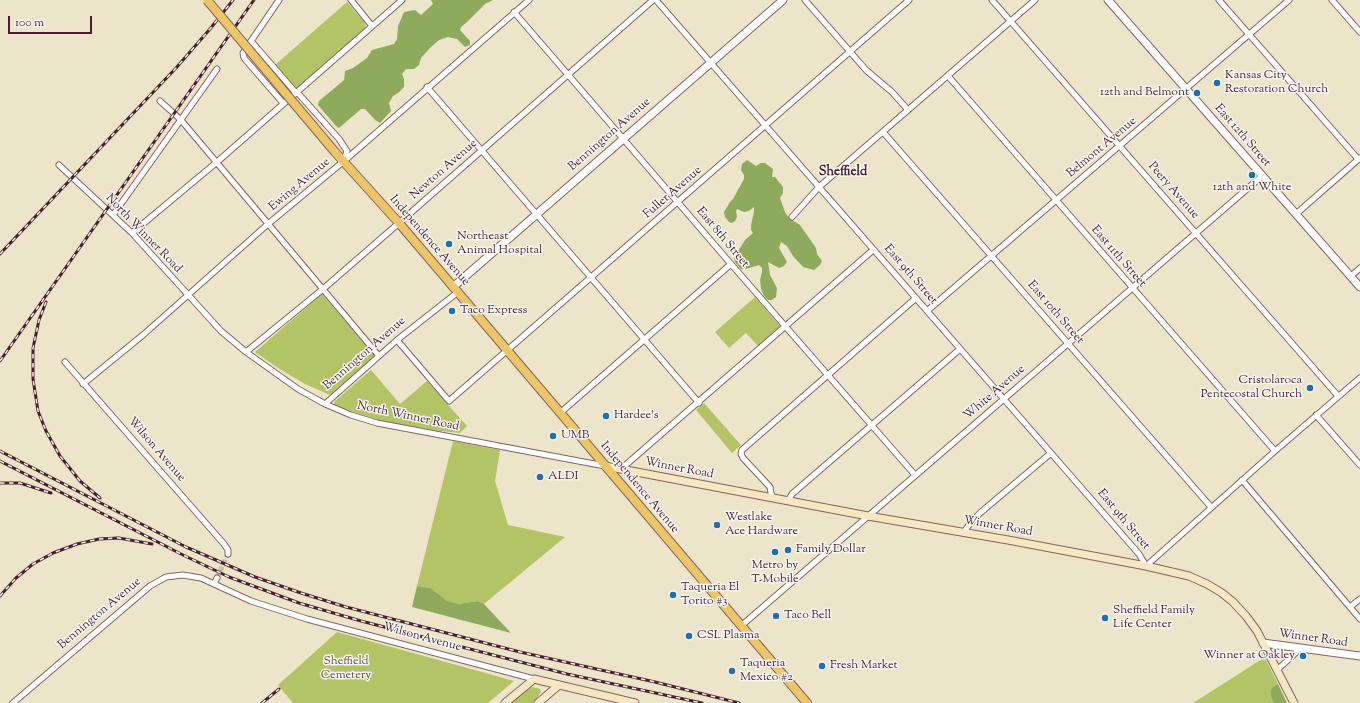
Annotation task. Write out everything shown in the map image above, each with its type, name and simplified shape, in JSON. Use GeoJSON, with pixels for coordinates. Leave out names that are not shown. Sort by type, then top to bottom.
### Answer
{"type":"FeatureCollection","features":[{"type":"Feature","properties":{"kind":"main road","name":"Independence Avenue"},"geometry":{"type":"LineString","coordinates":[[207,0],[335,152],[399,223],[508,350],[806,703]]}},
{"type":"Feature","properties":{"kind":"main road","name":"Winner Road"},"geometry":{"type":"LineString","coordinates":[[605,466],[788,502],[964,532],[1146,566],[1189,576],[1207,584],[1233,602],[1257,631],[1263,643]]}},
{"type":"Feature","properties":{"kind":"main road"},"geometry":{"type":"LineString","coordinates":[[1263,643],[1294,703]]}},
{"type":"Feature","properties":{"kind":"main road"},"geometry":{"type":"LineString","coordinates":[[505,703],[534,679]]}},
{"type":"Feature","properties":{"kind":"main road","name":"Wilson Avenue"},"geometry":{"type":"LineString","coordinates":[[534,679],[635,703]]}},
{"type":"Feature","properties":{"kind":"main road"},"geometry":{"type":"LineString","coordinates":[[538,703],[559,685]]}},
{"type":"Feature","properties":{"kind":"street"},"geometry":{"type":"LineString","coordinates":[[279,0],[242,53],[244,58],[284,103]]}},
{"type":"Feature","properties":{"kind":"street"},"geometry":{"type":"LineString","coordinates":[[351,0],[372,26]]}},
{"type":"Feature","properties":{"kind":"street"},"geometry":{"type":"LineString","coordinates":[[132,233],[217,162],[402,0]]}},
{"type":"Feature","properties":{"kind":"street","name":"Ewing Avenue"},"geometry":{"type":"LineString","coordinates":[[83,384],[143,335],[268,224],[344,161],[427,87],[529,0]]}},
{"type":"Feature","properties":{"kind":"street","name":"East 9th Street"},"geometry":{"type":"LineString","coordinates":[[655,0],[1139,554],[1146,566]]}},
{"type":"Feature","properties":{"kind":"street","name":"Newton Avenue"},"geometry":{"type":"LineString","coordinates":[[246,352],[323,289],[655,0]]}},
{"type":"Feature","properties":{"kind":"street","name":"Bennington Avenue"},"geometry":{"type":"LineString","coordinates":[[325,404],[455,289],[536,214],[782,0]]}},
{"type":"Feature","properties":{"kind":"street"},"geometry":{"type":"LineString","coordinates":[[806,0],[866,70],[892,92],[908,110]]}},
{"type":"Feature","properties":{"kind":"street","name":"Fuller Avenue"},"geometry":{"type":"LineString","coordinates":[[397,340],[449,401],[909,0]]}},
{"type":"Feature","properties":{"kind":"street","name":"Peery Avenue"},"geometry":{"type":"LineString","coordinates":[[992,0],[1338,396]]}},
{"type":"Feature","properties":{"kind":"street"},"geometry":{"type":"LineString","coordinates":[[792,217],[819,187],[1035,0]]}},
{"type":"Feature","properties":{"kind":"street","name":"East 12th Street"},"geometry":{"type":"LineString","coordinates":[[1108,0],[1360,287]]}},
{"type":"Feature","properties":{"kind":"street"},"geometry":{"type":"LineString","coordinates":[[1220,0],[1359,159],[1296,214]]}},
{"type":"Feature","properties":{"kind":"street","name":"Belmont Avenue"},"geometry":{"type":"LineString","coordinates":[[927,311],[1289,0]]}},
{"type":"Feature","properties":{"kind":"street"},"geometry":{"type":"LineString","coordinates":[[1332,0],[1360,32]]}},
{"type":"Feature","properties":{"kind":"street","name":"East 8th Street"},"geometry":{"type":"LineString","coordinates":[[514,12],[785,327],[915,475]]}},
{"type":"Feature","properties":{"kind":"street"},"geometry":{"type":"LineString","coordinates":[[251,41],[334,134],[347,151],[344,161]]}},
{"type":"Feature","properties":{"kind":"street"},"geometry":{"type":"LineString","coordinates":[[113,215],[217,69]]}},
{"type":"Feature","properties":{"kind":"street","name":"East 11th Street"},"geometry":{"type":"LineString","coordinates":[[948,76],[1275,451]]}},
{"type":"Feature","properties":{"kind":"street"},"geometry":{"type":"LineString","coordinates":[[427,87],[699,402]]}},
{"type":"Feature","properties":{"kind":"street"},"geometry":{"type":"LineString","coordinates":[[160,101],[181,120],[379,356]]}},
{"type":"Feature","properties":{"kind":"street","name":"East 10th Street"},"geometry":{"type":"LineString","coordinates":[[883,132],[1211,507]]}},
{"type":"Feature","properties":{"kind":"street","name":"North Winner Road"},"geometry":{"type":"LineString","coordinates":[[59,165],[132,233],[221,331],[246,352],[298,389],[325,404],[351,415],[377,423],[605,466]]}},
{"type":"Feature","properties":{"kind":"street","name":"White Avenue"},"geometry":{"type":"LineString","coordinates":[[740,626],[1262,176]]}},
{"type":"Feature","properties":{"kind":"street"},"geometry":{"type":"LineString","coordinates":[[621,469],[874,250]]}},
{"type":"Feature","properties":{"kind":"street"},"geometry":{"type":"LineString","coordinates":[[560,413],[731,264]]}},
{"type":"Feature","properties":{"kind":"street"},"geometry":{"type":"LineString","coordinates":[[1350,276],[1360,268]]}},
{"type":"Feature","properties":{"kind":"street"},"geometry":{"type":"LineString","coordinates":[[772,498],[770,487],[743,458],[741,454],[742,450],[916,298]]}},
{"type":"Feature","properties":{"kind":"street"},"geometry":{"type":"LineString","coordinates":[[788,502],[792,494],[960,349]]}},
{"type":"Feature","properties":{"kind":"street","name":"Wilson Avenue"},"geometry":{"type":"LineString","coordinates":[[65,362],[224,544],[228,550],[228,554]]}},
{"type":"Feature","properties":{"kind":"street"},"geometry":{"type":"LineString","coordinates":[[1146,566],[1211,507],[1360,378]]}},
{"type":"Feature","properties":{"kind":"street"},"geometry":{"type":"LineString","coordinates":[[1316,415],[1360,465]]}},
{"type":"Feature","properties":{"kind":"street"},"geometry":{"type":"LineString","coordinates":[[964,532],[980,514],[1051,453]]}},
{"type":"Feature","properties":{"kind":"street"},"geometry":{"type":"LineString","coordinates":[[1242,480],[1360,619]]}},
{"type":"Feature","properties":{"kind":"street","name":"Bennington Avenue"},"geometry":{"type":"LineString","coordinates":[[13,703],[150,586],[166,577],[183,575],[201,578],[214,584]]}},
{"type":"Feature","properties":{"kind":"street"},"geometry":{"type":"LineString","coordinates":[[214,584],[217,578]]}},
{"type":"Feature","properties":{"kind":"street","name":"Wilson Avenue"},"geometry":{"type":"LineString","coordinates":[[214,584],[251,601],[307,619],[534,679]]}},
{"type":"Feature","properties":{"kind":"street"},"geometry":{"type":"LineString","coordinates":[[1350,607],[1360,598]]}},
{"type":"Feature","properties":{"kind":"street","name":"Winner Road"},"geometry":{"type":"LineString","coordinates":[[1263,643],[1360,656]]}},
{"type":"Feature","properties":{"kind":"street"},"geometry":{"type":"LineString","coordinates":[[1278,670],[1301,648]]}},
{"type":"Feature","properties":{"kind":"street"},"geometry":{"type":"LineString","coordinates":[[607,703],[613,698]]}},
{"type":"Feature","properties":{"kind":"green space"},"geometry":{"type":"Polygon","coordinates":[[[431,0],[493,0],[485,4],[461,27],[460,30],[470,41],[470,45],[465,47],[457,39],[448,37],[439,40],[421,58],[419,65],[414,69],[406,69],[402,74],[404,79],[404,87],[393,96],[389,103],[391,111],[380,123],[375,120],[365,109],[361,109],[339,128],[336,126],[318,105],[319,101],[344,80],[345,71],[353,68],[367,58],[372,50],[394,44],[397,39],[398,26],[404,12],[415,10],[421,15],[433,4],[431,0]]]}},
{"type":"Feature","properties":{"kind":"green space"},"geometry":{"type":"Polygon","coordinates":[[[347,2],[365,23],[366,27],[298,88],[294,88],[275,65],[347,2]]]}},
{"type":"Feature","properties":{"kind":"green space"},"geometry":{"type":"Polygon","coordinates":[[[747,160],[756,166],[761,163],[765,163],[773,169],[772,177],[775,177],[783,187],[783,193],[780,198],[785,212],[789,218],[800,225],[816,248],[817,254],[822,261],[814,270],[803,267],[793,256],[787,246],[781,242],[779,248],[787,262],[784,266],[779,268],[768,262],[770,275],[777,288],[776,297],[772,300],[768,300],[764,296],[761,289],[760,280],[762,268],[759,265],[741,269],[735,262],[734,258],[745,240],[753,233],[751,230],[751,225],[754,207],[749,211],[744,212],[737,209],[737,217],[732,223],[725,217],[724,212],[744,179],[744,175],[741,170],[742,164],[747,160]]]}},
{"type":"Feature","properties":{"kind":"green space"},"geometry":{"type":"Polygon","coordinates":[[[322,294],[375,356],[330,395],[305,384],[255,352],[322,294]]]}},
{"type":"Feature","properties":{"kind":"green space"},"geometry":{"type":"Polygon","coordinates":[[[755,297],[780,326],[779,329],[759,347],[746,333],[729,348],[715,332],[755,297]]]}},
{"type":"Feature","properties":{"kind":"green space"},"geometry":{"type":"Polygon","coordinates":[[[371,370],[400,404],[427,381],[467,426],[460,433],[432,430],[382,421],[336,406],[334,403],[335,401],[371,370]]]}},
{"type":"Feature","properties":{"kind":"green space"},"geometry":{"type":"Polygon","coordinates":[[[704,403],[741,445],[732,453],[696,410],[704,403]]]}},
{"type":"Feature","properties":{"kind":"green space"},"geometry":{"type":"Polygon","coordinates":[[[453,441],[500,450],[495,481],[508,525],[565,537],[484,604],[478,601],[458,604],[446,600],[431,588],[417,586],[453,441]]]}},
{"type":"Feature","properties":{"kind":"green space"},"geometry":{"type":"Polygon","coordinates":[[[417,586],[431,588],[446,600],[458,604],[478,601],[484,604],[511,633],[412,607],[417,586]]]}},
{"type":"Feature","properties":{"kind":"green space","name":"Sheffield Cemetery"},"geometry":{"type":"Polygon","coordinates":[[[337,632],[514,681],[488,703],[293,703],[278,685],[337,632]]]}},
{"type":"Feature","properties":{"kind":"green space"},"geometry":{"type":"Polygon","coordinates":[[[1262,659],[1266,660],[1278,684],[1274,686],[1271,697],[1274,703],[1193,703],[1262,659]]]}},
{"type":"Feature","properties":{"kind":"green space"},"geometry":{"type":"Polygon","coordinates":[[[1278,684],[1287,703],[1274,703],[1271,697],[1271,690],[1278,684]]]}},
{"type":"Feature","properties":{"kind":"green space"},"geometry":{"type":"Polygon","coordinates":[[[530,687],[540,689],[541,692],[533,703],[511,703],[530,687]]]}},
{"type":"Feature","properties":{"kind":"tunnel"},"geometry":{"type":"LineString","coordinates":[[217,578],[228,554]]}},
{"type":"Feature","properties":{"kind":"railway"},"geometry":{"type":"LineString","coordinates":[[0,254],[176,68],[233,0]]}},
{"type":"Feature","properties":{"kind":"railway"},"geometry":{"type":"LineString","coordinates":[[0,361],[254,0]]}},
{"type":"Feature","properties":{"kind":"railway"},"geometry":{"type":"LineString","coordinates":[[46,302],[39,320],[33,348],[33,379],[38,411],[46,431],[60,456],[80,481],[100,498]]}},
{"type":"Feature","properties":{"kind":"railway"},"geometry":{"type":"LineString","coordinates":[[0,451],[186,547],[255,577],[301,593],[346,607],[520,652],[655,682],[739,703]]}},
{"type":"Feature","properties":{"kind":"railway"},"geometry":{"type":"LineString","coordinates":[[0,461],[229,577],[299,603],[361,621],[567,674],[702,703]]}},
{"type":"Feature","properties":{"kind":"railway"},"geometry":{"type":"LineString","coordinates":[[0,483],[20,483],[51,493]]}},
{"type":"Feature","properties":{"kind":"railway"},"geometry":{"type":"LineString","coordinates":[[0,596],[16,578],[33,564],[53,553],[77,544],[99,539],[119,538],[152,544]]}},
{"type":"Feature","properties":{"kind":"railway"},"geometry":{"type":"LineString","coordinates":[[262,703],[279,689]]}},
{"type":"Feature","properties":{"kind":"place","name":"Kansas City Restoration Church"},"geometry":{"type":"Point","coordinates":[1217,83]}},
{"type":"Feature","properties":{"kind":"place","name":"12th and Belmont"},"geometry":{"type":"Point","coordinates":[1197,93]}},
{"type":"Feature","properties":{"kind":"place","name":"12th and White"},"geometry":{"type":"Point","coordinates":[1252,175]}},
{"type":"Feature","properties":{"kind":"place","name":"Northeast Animal Hospital"},"geometry":{"type":"Point","coordinates":[449,244]}},
{"type":"Feature","properties":{"kind":"place","name":"Taco Express"},"geometry":{"type":"Point","coordinates":[452,311]}},
{"type":"Feature","properties":{"kind":"place","name":"Cristolaroca Pentecostal Church"},"geometry":{"type":"Point","coordinates":[1310,388]}},
{"type":"Feature","properties":{"kind":"place","name":"Hardee's"},"geometry":{"type":"Point","coordinates":[606,416]}},
{"type":"Feature","properties":{"kind":"place","name":"UMB"},"geometry":{"type":"Point","coordinates":[553,436]}},
{"type":"Feature","properties":{"kind":"place","name":"ALDI"},"geometry":{"type":"Point","coordinates":[540,477]}},
{"type":"Feature","properties":{"kind":"place","name":"Westlake Ace Hardware"},"geometry":{"type":"Point","coordinates":[717,525]}},
{"type":"Feature","properties":{"kind":"place","name":"Family Dollar"},"geometry":{"type":"Point","coordinates":[788,550]}},
{"type":"Feature","properties":{"kind":"place","name":"Metro by T-Mobile"},"geometry":{"type":"Point","coordinates":[775,552]}},
{"type":"Feature","properties":{"kind":"place","name":"Taqueria El Torito #3"},"geometry":{"type":"Point","coordinates":[673,595]}},
{"type":"Feature","properties":{"kind":"place","name":"Taco Bell"},"geometry":{"type":"Point","coordinates":[776,616]}},
{"type":"Feature","properties":{"kind":"place","name":"Sheffield Family Life Center"},"geometry":{"type":"Point","coordinates":[1105,618]}},
{"type":"Feature","properties":{"kind":"place","name":"CSL Plasma"},"geometry":{"type":"Point","coordinates":[689,636]}},
{"type":"Feature","properties":{"kind":"place","name":"Winner at Oakley"},"geometry":{"type":"Point","coordinates":[1303,656]}},
{"type":"Feature","properties":{"kind":"place","name":"Fresh Market"},"geometry":{"type":"Point","coordinates":[822,666]}},
{"type":"Feature","properties":{"kind":"place","name":"Taqueria Mexico #2"},"geometry":{"type":"Point","coordinates":[732,671]}},
{"type":"Feature","properties":{"kind":"district","name":"Sheffield"},"geometry":{"type":"Point","coordinates":[843,173]}}]}
